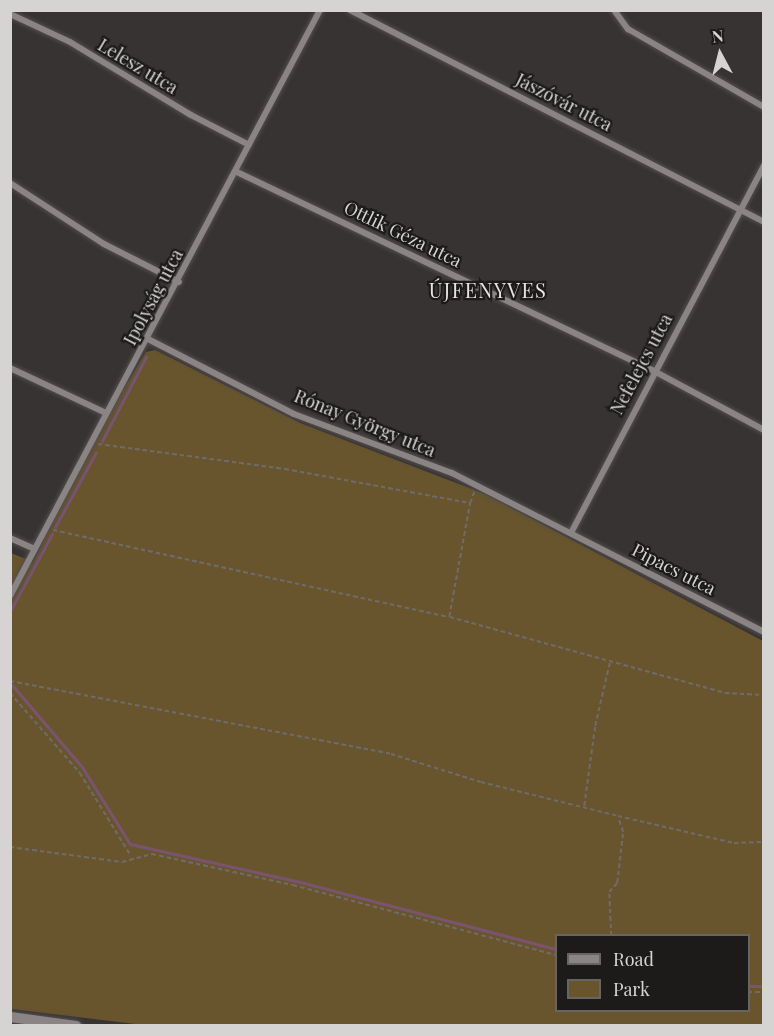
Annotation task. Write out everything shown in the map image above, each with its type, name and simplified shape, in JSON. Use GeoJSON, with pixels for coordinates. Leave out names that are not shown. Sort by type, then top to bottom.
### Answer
{"type":"FeatureCollection","features":[{"type":"Feature","properties":{"kind":"main road"},"geometry":{"type":"LineString","coordinates":[[10,1017],[76,1026]]}},
{"type":"Feature","properties":{"kind":"street","name":"Ipolyság utca"},"geometry":{"type":"LineString","coordinates":[[10,596],[106,413],[179,282],[320,10]]}},
{"type":"Feature","properties":{"kind":"street","name":"Jászóvár utca"},"geometry":{"type":"LineString","coordinates":[[350,10],[764,222]]}},
{"type":"Feature","properties":{"kind":"street"},"geometry":{"type":"LineString","coordinates":[[614,10],[628,29],[764,106]]}},
{"type":"Feature","properties":{"kind":"street","name":"Lelesz utca"},"geometry":{"type":"LineString","coordinates":[[10,14],[70,42],[191,115],[249,145]]}},
{"type":"Feature","properties":{"kind":"street","name":"Nefelejcs utca"},"geometry":{"type":"LineString","coordinates":[[571,533],[764,165]]}},
{"type":"Feature","properties":{"kind":"street","name":"Ottlik Géza utca"},"geometry":{"type":"LineString","coordinates":[[237,171],[654,371],[764,430]]}},
{"type":"Feature","properties":{"kind":"street"},"geometry":{"type":"LineString","coordinates":[[10,183],[104,244],[179,282]]}},
{"type":"Feature","properties":{"kind":"street","name":"Rónay György utca"},"geometry":{"type":"LineString","coordinates":[[148,339],[294,414],[476,486],[571,533]]}},
{"type":"Feature","properties":{"kind":"street"},"geometry":{"type":"LineString","coordinates":[[10,368],[106,413]]}},
{"type":"Feature","properties":{"kind":"street","name":"Pipacs utca"},"geometry":{"type":"LineString","coordinates":[[571,533],[764,632]]}},
{"type":"Feature","properties":{"kind":"street"},"geometry":{"type":"LineString","coordinates":[[10,538],[34,549]]}},
{"type":"Feature","properties":{"kind":"path"},"geometry":{"type":"LineString","coordinates":[[91,443],[285,469],[470,503]]}},
{"type":"Feature","properties":{"kind":"path"},"geometry":{"type":"LineString","coordinates":[[449,617],[470,503],[476,486]]}},
{"type":"Feature","properties":{"kind":"path"},"geometry":{"type":"LineString","coordinates":[[46,528],[449,617],[725,693],[764,695]]}},
{"type":"Feature","properties":{"kind":"path"},"geometry":{"type":"LineString","coordinates":[[584,807],[595,726],[610,660]]}},
{"type":"Feature","properties":{"kind":"path"},"geometry":{"type":"LineString","coordinates":[[10,681],[391,754],[618,816],[734,843],[764,842]]}},
{"type":"Feature","properties":{"kind":"path"},"geometry":{"type":"LineString","coordinates":[[10,693],[80,773],[132,857]]}},
{"type":"Feature","properties":{"kind":"path"},"geometry":{"type":"LineString","coordinates":[[611,934],[609,892],[616,883],[623,832],[618,816]]}},
{"type":"Feature","properties":{"kind":"path"},"geometry":{"type":"LineString","coordinates":[[10,847],[122,862],[132,857],[152,854],[293,885],[555,955]]}},
{"type":"Feature","properties":{"kind":"green space"},"geometry":{"type":"Polygon","coordinates":[[[155,350],[300,423],[485,494],[763,641],[763,1025],[152,1026],[11,1009],[11,553],[33,562],[91,443],[146,352],[155,350]]]}},
{"type":"Feature","properties":{"kind":"waterway"},"geometry":{"type":"LineString","coordinates":[[102,441],[146,357]]}},
{"type":"Feature","properties":{"kind":"waterway"},"geometry":{"type":"LineString","coordinates":[[55,527],[96,452]]}},
{"type":"Feature","properties":{"kind":"waterway"},"geometry":{"type":"LineString","coordinates":[[10,611],[52,534]]}},
{"type":"Feature","properties":{"kind":"waterway"},"geometry":{"type":"LineString","coordinates":[[12,685],[82,767],[130,844],[304,883],[555,949]]}},
{"type":"Feature","properties":{"kind":"waterway"},"geometry":{"type":"LineString","coordinates":[[750,986],[764,986]]}},
{"type":"Feature","properties":{"kind":"district","name":"ÚJFENYVES"},"geometry":{"type":"Point","coordinates":[488,289]}}]}
